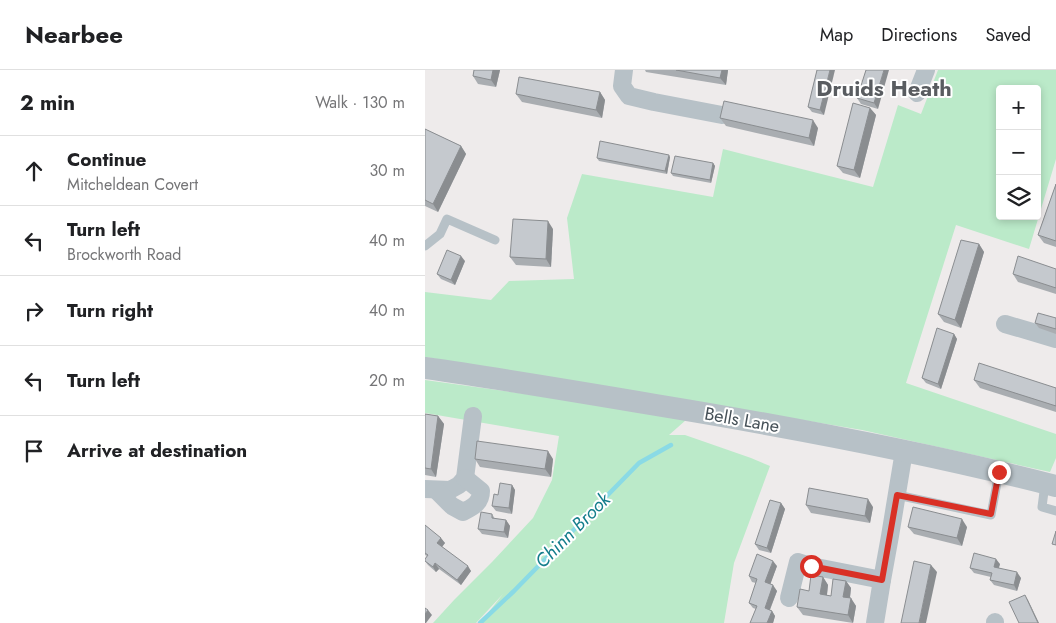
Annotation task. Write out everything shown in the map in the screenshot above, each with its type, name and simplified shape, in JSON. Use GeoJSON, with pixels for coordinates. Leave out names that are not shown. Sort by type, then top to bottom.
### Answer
{"type":"FeatureCollection","features":[{"type":"Feature","properties":{"kind":"street"},"geometry":{"type":"LineString","coordinates":[[624,70],[622,86],[629,96],[722,114]]}},
{"type":"Feature","properties":{"kind":"street"},"geometry":{"type":"LineString","coordinates":[[917,93],[926,70]]}},
{"type":"Feature","properties":{"kind":"street"},"geometry":{"type":"LineString","coordinates":[[1005,324],[1056,339]]}},
{"type":"Feature","properties":{"kind":"street","name":"Bells Lane"},"geometry":{"type":"LineString","coordinates":[[425,368],[502,379],[775,425],[904,451],[1051,485]]}},
{"type":"Feature","properties":{"kind":"street"},"geometry":{"type":"LineString","coordinates":[[430,489],[450,490],[459,485],[465,478],[473,416]]}},
{"type":"Feature","properties":{"kind":"street"},"geometry":{"type":"LineString","coordinates":[[875,623],[904,451]]}},
{"type":"Feature","properties":{"kind":"street"},"geometry":{"type":"LineString","coordinates":[[430,489],[463,512],[474,507],[481,498],[481,491],[465,478]]}},
{"type":"Feature","properties":{"kind":"street"},"geometry":{"type":"LineString","coordinates":[[789,598],[799,562],[882,580]]}},
{"type":"Feature","properties":{"kind":"lane"},"geometry":{"type":"LineString","coordinates":[[425,246],[440,234],[447,219],[495,240]]}},
{"type":"Feature","properties":{"kind":"lane"},"geometry":{"type":"LineString","coordinates":[[897,495],[991,514],[999,472]]}},
{"type":"Feature","properties":{"kind":"lane"},"geometry":{"type":"LineString","coordinates":[[1051,485],[1042,507],[1056,511]]}},
{"type":"Feature","properties":{"kind":"green space"},"geometry":{"type":"Polygon","coordinates":[[[938,70],[1056,70],[1056,159],[1041,209],[1041,85],[996,85],[996,220],[1038,220],[1029,249],[956,225],[906,383],[1056,434],[1056,458],[1050,472],[862,430],[425,357],[425,292],[491,300],[509,281],[574,279],[567,218],[582,174],[713,197],[723,149],[873,187],[898,105],[921,114],[938,70]]]}},
{"type":"Feature","properties":{"kind":"green space"},"geometry":{"type":"Polygon","coordinates":[[[425,380],[598,404],[686,420],[669,435],[685,435],[770,466],[734,563],[724,623],[480,623],[503,594],[476,623],[433,623],[533,518],[552,480],[559,436],[425,413],[425,380]]]}},
{"type":"Feature","properties":{"kind":"building"},"geometry":{"type":"Polygon","coordinates":[[[474,70],[493,70],[491,80],[473,76],[474,70]]]}},
{"type":"Feature","properties":{"kind":"building"},"geometry":{"type":"Polygon","coordinates":[[[676,70],[722,70],[720,78],[676,70]]]}},
{"type":"Feature","properties":{"kind":"building"},"geometry":{"type":"Polygon","coordinates":[[[817,70],[830,70],[820,110],[808,107],[817,70]]]}},
{"type":"Feature","properties":{"kind":"building"},"geometry":{"type":"Polygon","coordinates":[[[866,70],[884,70],[874,103],[857,98],[866,70]]]}},
{"type":"Feature","properties":{"kind":"building"},"geometry":{"type":"Polygon","coordinates":[[[519,77],[600,92],[596,110],[516,94],[519,77]]]}},
{"type":"Feature","properties":{"kind":"building"},"geometry":{"type":"Polygon","coordinates":[[[724,101],[813,120],[809,138],[720,118],[724,101]]]}},
{"type":"Feature","properties":{"kind":"building"},"geometry":{"type":"Polygon","coordinates":[[[853,103],[870,108],[854,170],[837,166],[853,103]]]}},
{"type":"Feature","properties":{"kind":"building"},"geometry":{"type":"Polygon","coordinates":[[[425,129],[461,146],[433,204],[425,200],[425,129]]]}},
{"type":"Feature","properties":{"kind":"building"},"geometry":{"type":"Polygon","coordinates":[[[600,141],[669,155],[665,171],[597,158],[600,141]]]}},
{"type":"Feature","properties":{"kind":"building"},"geometry":{"type":"Polygon","coordinates":[[[675,156],[713,163],[710,180],[671,173],[675,156]]]}},
{"type":"Feature","properties":{"kind":"building"},"geometry":{"type":"Polygon","coordinates":[[[1056,184],[1056,241],[1038,235],[1056,184]]]}},
{"type":"Feature","properties":{"kind":"building"},"geometry":{"type":"Polygon","coordinates":[[[513,219],[548,221],[546,259],[510,257],[513,219]]]}},
{"type":"Feature","properties":{"kind":"building"},"geometry":{"type":"Polygon","coordinates":[[[961,240],[979,244],[955,320],[938,314],[961,240]]]}},
{"type":"Feature","properties":{"kind":"building"},"geometry":{"type":"Polygon","coordinates":[[[447,250],[461,256],[451,280],[437,274],[447,250]]]}},
{"type":"Feature","properties":{"kind":"building"},"geometry":{"type":"Polygon","coordinates":[[[1018,256],[1056,269],[1056,288],[1013,274],[1018,256]]]}},
{"type":"Feature","properties":{"kind":"building"},"geometry":{"type":"Polygon","coordinates":[[[1038,313],[1056,318],[1056,329],[1035,323],[1038,313]]]}},
{"type":"Feature","properties":{"kind":"building"},"geometry":{"type":"Polygon","coordinates":[[[937,328],[954,334],[938,384],[922,378],[937,328]]]}},
{"type":"Feature","properties":{"kind":"building"},"geometry":{"type":"Polygon","coordinates":[[[979,363],[1056,388],[1056,406],[974,380],[979,363]]]}},
{"type":"Feature","properties":{"kind":"building"},"geometry":{"type":"Polygon","coordinates":[[[425,414],[438,416],[431,469],[425,468],[425,414]]]}},
{"type":"Feature","properties":{"kind":"building"},"geometry":{"type":"Polygon","coordinates":[[[477,441],[548,451],[545,469],[475,459],[477,441]]]}},
{"type":"Feature","properties":{"kind":"building"},"geometry":{"type":"Polygon","coordinates":[[[500,483],[512,485],[509,508],[492,506],[494,494],[498,495],[500,483]]]}},
{"type":"Feature","properties":{"kind":"building"},"geometry":{"type":"Polygon","coordinates":[[[809,488],[868,499],[865,516],[806,505],[809,488]]]}},
{"type":"Feature","properties":{"kind":"building"},"geometry":{"type":"Polygon","coordinates":[[[770,500],[781,503],[767,548],[755,544],[770,500]]]}},
{"type":"Feature","properties":{"kind":"building"},"geometry":{"type":"Polygon","coordinates":[[[913,507],[962,519],[957,538],[908,527],[913,507]]]}},
{"type":"Feature","properties":{"kind":"building"},"geometry":{"type":"Polygon","coordinates":[[[481,512],[492,514],[492,518],[506,520],[504,532],[478,529],[481,512]]]}},
{"type":"Feature","properties":{"kind":"building"},"geometry":{"type":"Polygon","coordinates":[[[425,525],[441,538],[437,543],[468,566],[457,580],[435,563],[433,567],[425,561],[428,555],[425,553],[425,525]]]}},
{"type":"Feature","properties":{"kind":"building"},"geometry":{"type":"Polygon","coordinates":[[[1056,531],[1056,545],[1052,544],[1056,531]]]}},
{"type":"Feature","properties":{"kind":"building"},"geometry":{"type":"Polygon","coordinates":[[[974,553],[996,559],[994,567],[1017,572],[1014,585],[990,580],[992,573],[970,568],[974,553]]]}},
{"type":"Feature","properties":{"kind":"building"},"geometry":{"type":"Polygon","coordinates":[[[757,554],[773,561],[765,582],[773,585],[765,608],[772,611],[767,623],[750,623],[757,606],[749,603],[757,579],[749,576],[757,554]]]}},
{"type":"Feature","properties":{"kind":"building"},"geometry":{"type":"Polygon","coordinates":[[[914,561],[931,565],[919,623],[901,623],[914,561]]]}},
{"type":"Feature","properties":{"kind":"building"},"geometry":{"type":"Polygon","coordinates":[[[811,575],[823,577],[820,594],[831,596],[833,579],[846,581],[843,597],[851,598],[848,615],[797,607],[800,589],[809,591],[811,575]]]}},
{"type":"Feature","properties":{"kind":"building"},"geometry":{"type":"Polygon","coordinates":[[[1025,595],[1038,623],[1019,623],[1009,602],[1025,595]]]}},
{"type":"Feature","properties":{"kind":"waterway","name":"Chinn Brook"},"geometry":{"type":"LineString","coordinates":[[480,623],[514,591],[639,463],[671,445]]}},
{"type":"Feature","properties":{"kind":"district","name":"Druids Heath"},"geometry":{"type":"Point","coordinates":[884,88]}},
{"type":"Feature","properties":{"kind":"route"},"geometry":{"type":"LineString","coordinates":[[811,566],[882,580],[897,495],[991,514],[999,472]]}}]}
